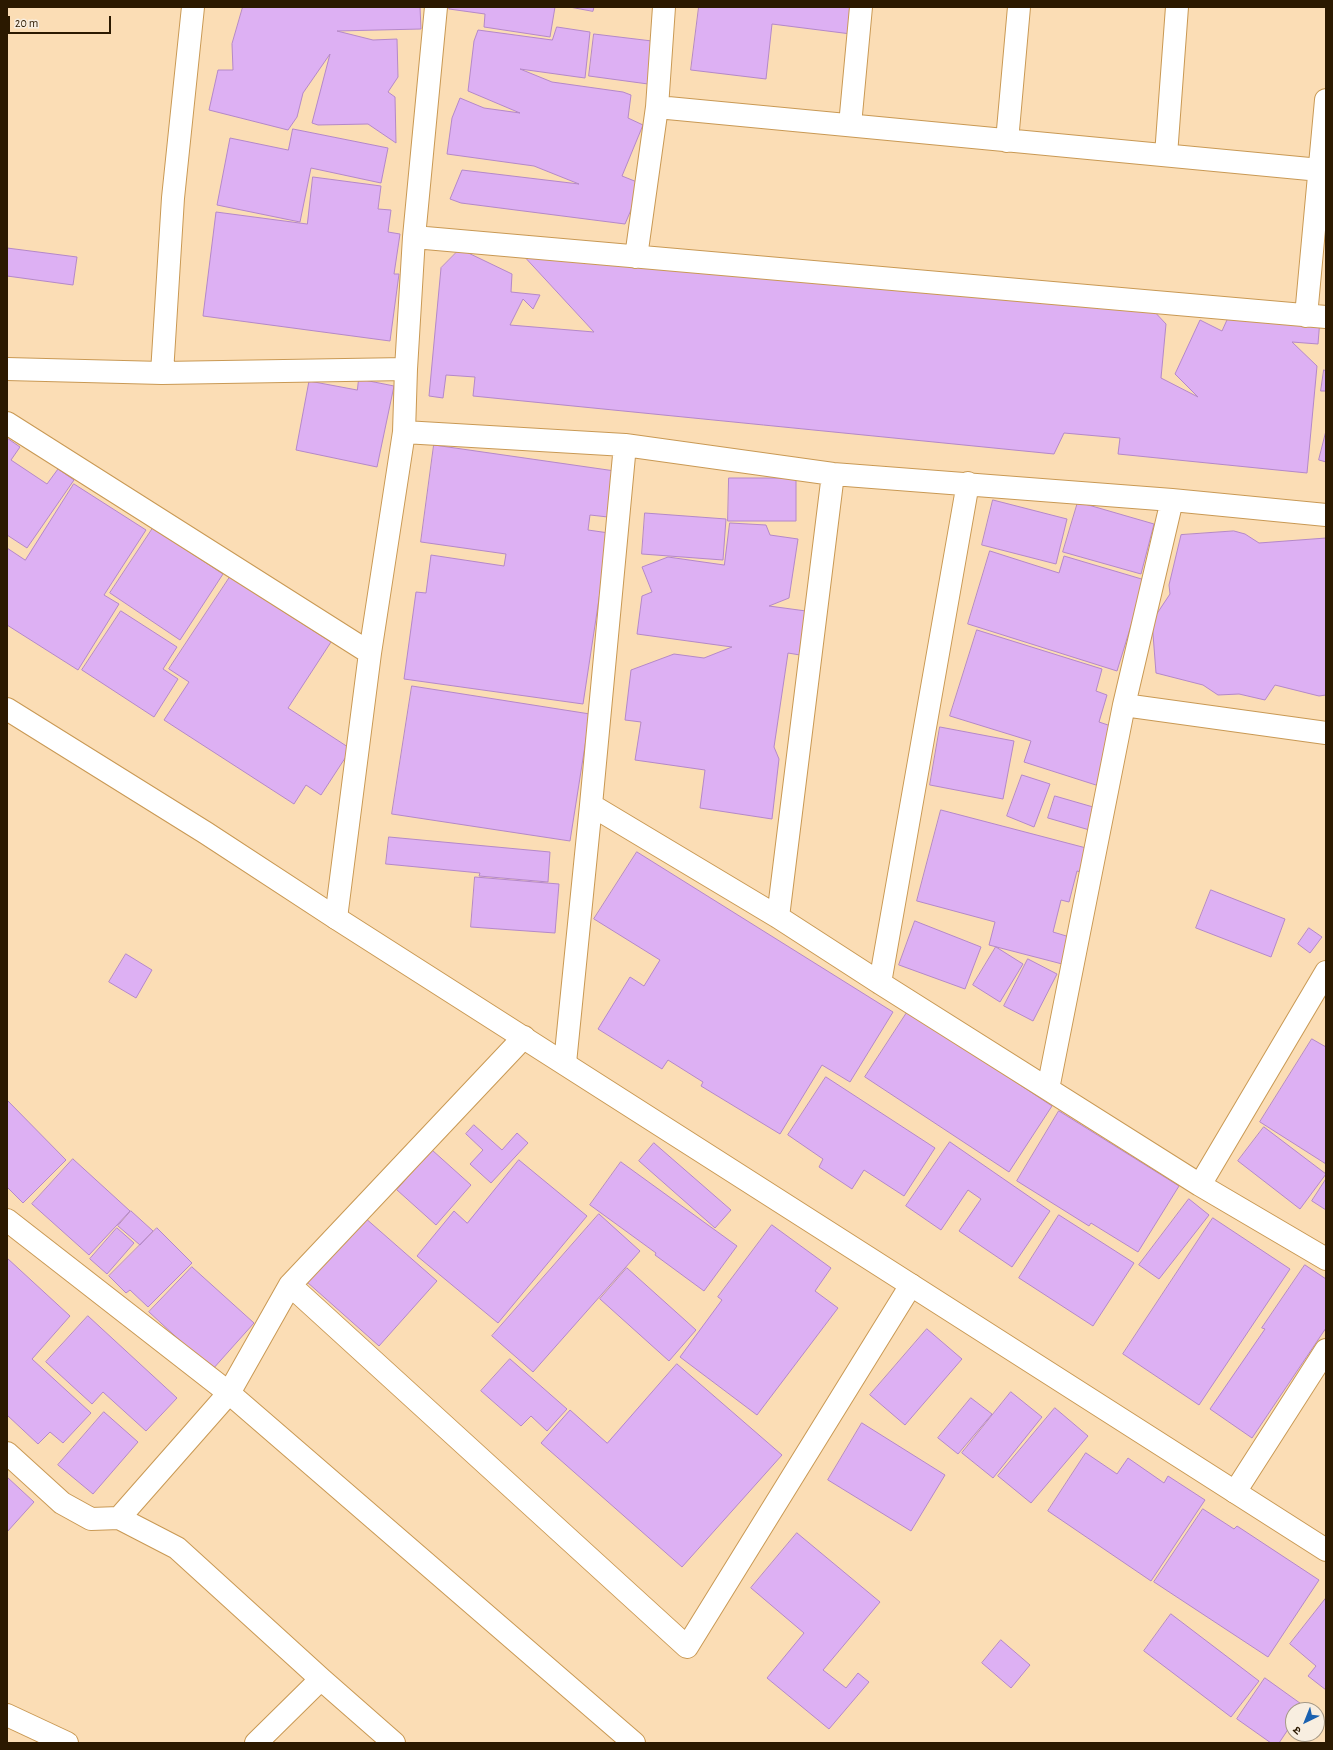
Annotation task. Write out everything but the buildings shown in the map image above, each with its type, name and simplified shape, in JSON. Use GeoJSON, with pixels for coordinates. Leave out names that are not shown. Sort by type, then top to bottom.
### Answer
{"type":"FeatureCollection","features":[{"type":"Feature","properties":{"kind":"street"},"geometry":{"type":"LineString","coordinates":[[162,374],[173,198],[193,7]]}},
{"type":"Feature","properties":{"kind":"street"},"geometry":{"type":"LineString","coordinates":[[336,918],[370,653],[404,432],[406,369],[414,237],[436,7]]}},
{"type":"Feature","properties":{"kind":"street"},"geometry":{"type":"LineString","coordinates":[[636,256],[657,107],[664,7]]}},
{"type":"Feature","properties":{"kind":"street"},"geometry":{"type":"LineString","coordinates":[[850,125],[861,7]]}},
{"type":"Feature","properties":{"kind":"street"},"geometry":{"type":"LineString","coordinates":[[1007,140],[1019,7]]}},
{"type":"Feature","properties":{"kind":"street"},"geometry":{"type":"LineString","coordinates":[[1166,155],[1177,7]]}},
{"type":"Feature","properties":{"kind":"street"},"geometry":{"type":"LineString","coordinates":[[414,237],[1316,317],[1320,170],[1326,100]]}},
{"type":"Feature","properties":{"kind":"street"},"geometry":{"type":"LineString","coordinates":[[657,107],[1320,170]]}},
{"type":"Feature","properties":{"kind":"street"},"geometry":{"type":"LineString","coordinates":[[7,369],[162,374],[406,369]]}},
{"type":"Feature","properties":{"kind":"street"},"geometry":{"type":"LineString","coordinates":[[7,423],[370,653]]}},
{"type":"Feature","properties":{"kind":"street"},"geometry":{"type":"LineString","coordinates":[[404,432],[625,445],[833,474],[1172,500],[1326,515]]}},
{"type":"Feature","properties":{"kind":"street"},"geometry":{"type":"LineString","coordinates":[[565,1063],[625,445]]}},
{"type":"Feature","properties":{"kind":"street"},"geometry":{"type":"LineString","coordinates":[[778,917],[833,474]]}},
{"type":"Feature","properties":{"kind":"street"},"geometry":{"type":"LineString","coordinates":[[880,983],[968,484]]}},
{"type":"Feature","properties":{"kind":"street"},"geometry":{"type":"LineString","coordinates":[[1048,1088],[1124,705],[1172,500]]}},
{"type":"Feature","properties":{"kind":"street"},"geometry":{"type":"LineString","coordinates":[[1124,705],[1326,733]]}},
{"type":"Feature","properties":{"kind":"street"},"geometry":{"type":"LineString","coordinates":[[7,709],[206,833],[336,918],[1326,1550]]}},
{"type":"Feature","properties":{"kind":"street"},"geometry":{"type":"LineString","coordinates":[[591,805],[778,917],[880,983],[1200,1184],[1326,1259]]}},
{"type":"Feature","properties":{"kind":"street"},"geometry":{"type":"LineString","coordinates":[[1200,1184],[1326,972]]}},
{"type":"Feature","properties":{"kind":"street"},"geometry":{"type":"LineString","coordinates":[[119,1518],[229,1393],[290,1285],[524,1037]]}},
{"type":"Feature","properties":{"kind":"street"},"geometry":{"type":"LineString","coordinates":[[7,1220],[229,1393],[634,1743]]}},
{"type":"Feature","properties":{"kind":"street"},"geometry":{"type":"LineString","coordinates":[[290,1285],[687,1648],[910,1285]]}},
{"type":"Feature","properties":{"kind":"street"},"geometry":{"type":"LineString","coordinates":[[1235,1492],[1326,1350]]}},
{"type":"Feature","properties":{"kind":"street"},"geometry":{"type":"LineString","coordinates":[[7,1453],[62,1503],[91,1519],[119,1518],[177,1548],[394,1743]]}},
{"type":"Feature","properties":{"kind":"street"},"geometry":{"type":"LineString","coordinates":[[256,1743],[321,1679]]}},
{"type":"Feature","properties":{"kind":"street"},"geometry":{"type":"LineString","coordinates":[[7,1715],[67,1743]]}}]}
